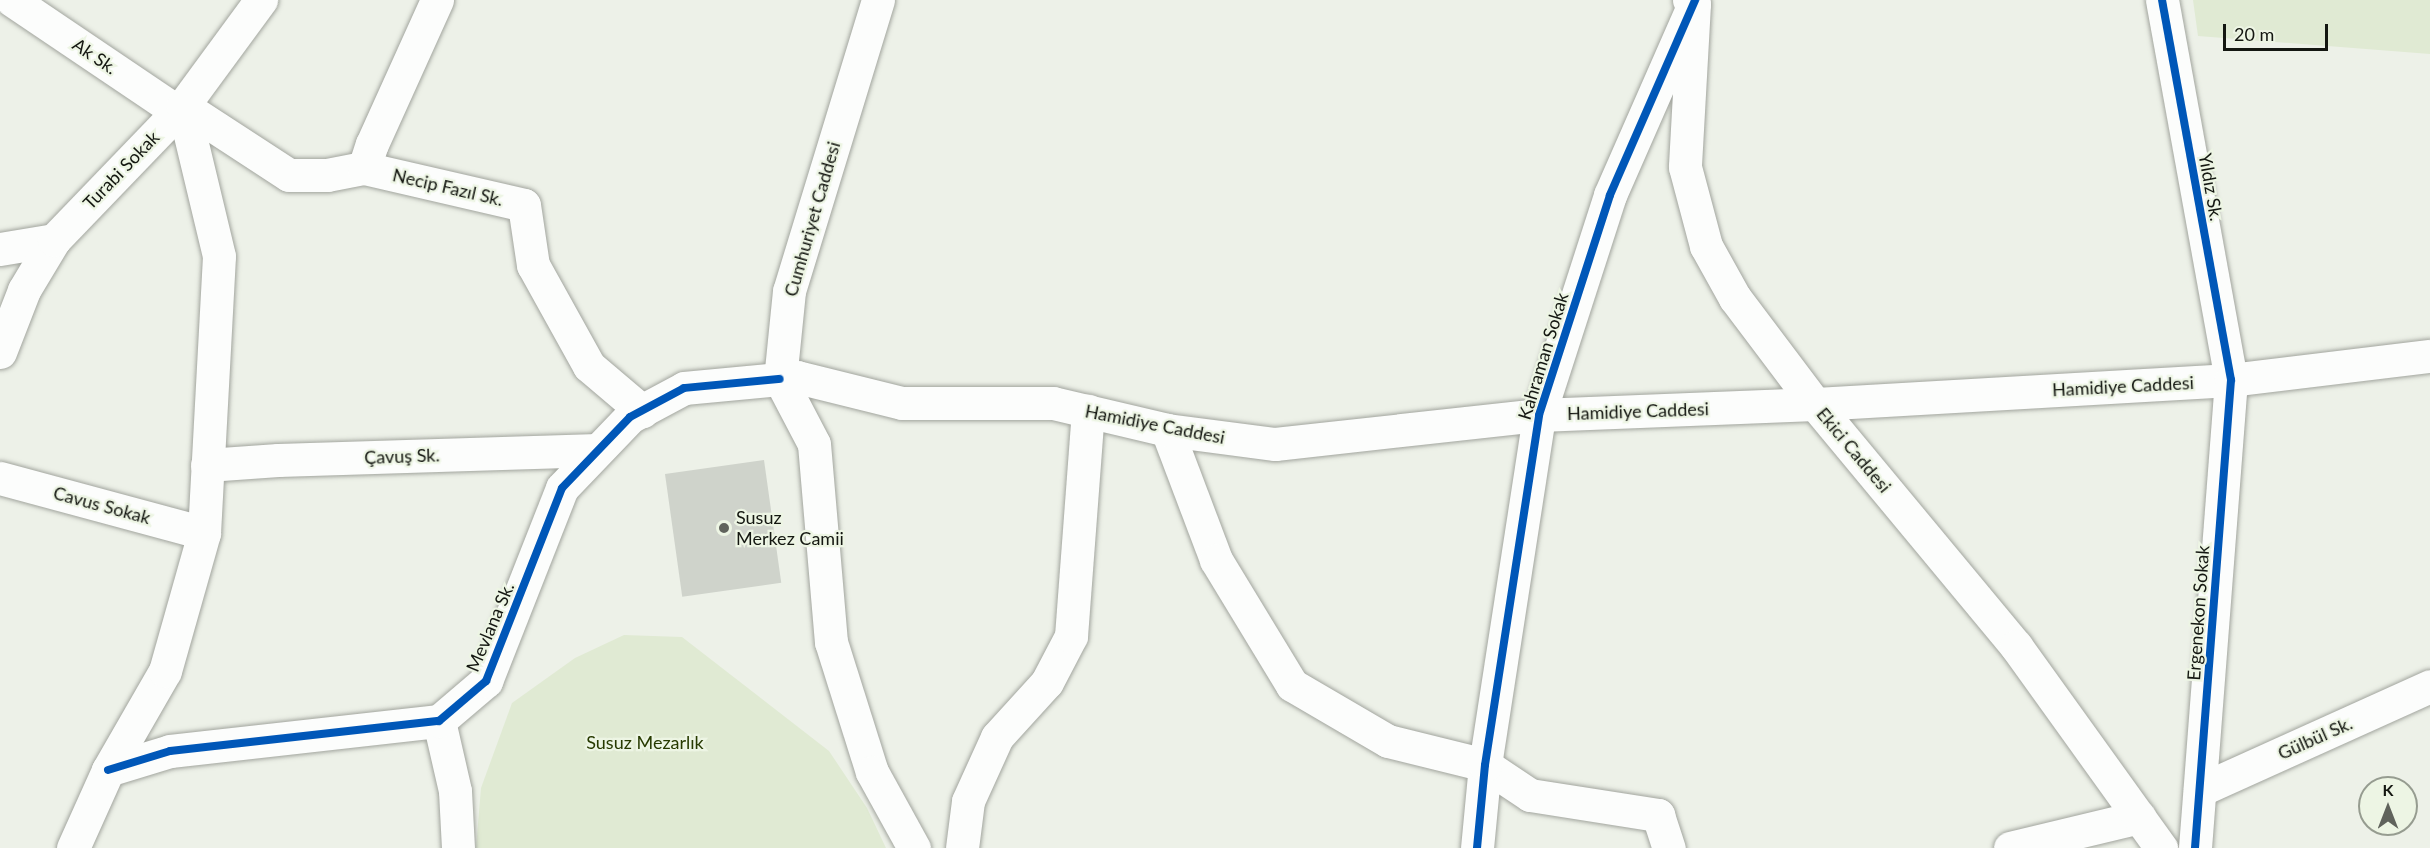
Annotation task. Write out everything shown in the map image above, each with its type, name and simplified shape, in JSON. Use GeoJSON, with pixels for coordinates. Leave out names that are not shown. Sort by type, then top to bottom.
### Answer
{"type":"FeatureCollection","features":[{"type":"Feature","properties":{"kind":"street","name":"Ak Sk."},"geometry":{"type":"LineString","coordinates":[[12,0],[181,109]]}},
{"type":"Feature","properties":{"kind":"street","name":"Turabi Sokak"},"geometry":{"type":"LineString","coordinates":[[0,352],[24,290],[54,240],[181,109],[261,0]]}},
{"type":"Feature","properties":{"kind":"street"},"geometry":{"type":"LineString","coordinates":[[364,168],[372,144],[437,0]]}},
{"type":"Feature","properties":{"kind":"street","name":"Cumhuriyet Caddesi"},"geometry":{"type":"LineString","coordinates":[[780,379],[789,291],[878,0]]}},
{"type":"Feature","properties":{"kind":"street","name":"Yıldız Sk."},"geometry":{"type":"LineString","coordinates":[[2162,0],[2231,380]]}},
{"type":"Feature","properties":{"kind":"street","name":"Ekici Caddesi"},"geometry":{"type":"LineString","coordinates":[[1693,1],[1685,167],[1706,246],[1735,298],[1815,404],[2016,646],[2161,848]]}},
{"type":"Feature","properties":{"kind":"street","name":"Kahraman Sokak"},"geometry":{"type":"LineString","coordinates":[[1478,848],[1485,765],[1539,415],[1610,195],[1693,1]]}},
{"type":"Feature","properties":{"kind":"street","name":"Necip Fazıl Sk."},"geometry":{"type":"LineString","coordinates":[[181,109],[289,175],[327,175],[364,168],[524,205],[532,265],[589,366],[642,411]]}},
{"type":"Feature","properties":{"kind":"street"},"geometry":{"type":"LineString","coordinates":[[73,848],[108,770],[165,671],[204,533],[219,256],[181,109]]}},
{"type":"Feature","properties":{"kind":"street"},"geometry":{"type":"LineString","coordinates":[[0,249],[54,240]]}},
{"type":"Feature","properties":{"kind":"street","name":"Hamidiye Caddesi"},"geometry":{"type":"LineString","coordinates":[[780,379],[797,377],[902,403],[1053,403],[1167,430],[1275,444],[1539,415],[1815,404],[2231,380],[2430,356]]}},
{"type":"Feature","properties":{"kind":"street"},"geometry":{"type":"LineString","coordinates":[[780,379],[814,444],[831,642],[872,772],[914,848]]}},
{"type":"Feature","properties":{"kind":"street","name":"Mevlana Sk."},"geometry":{"type":"LineString","coordinates":[[440,721],[486,681],[562,488],[630,417],[684,388],[780,379]]}},
{"type":"Feature","properties":{"kind":"street","name":"Ergenekon Sokak"},"geometry":{"type":"LineString","coordinates":[[2195,848],[2231,380]]}},
{"type":"Feature","properties":{"kind":"street"},"geometry":{"type":"LineString","coordinates":[[962,848],[968,801],[998,737],[1047,682],[1071,636],[1088,411]]}},
{"type":"Feature","properties":{"kind":"street"},"geometry":{"type":"LineString","coordinates":[[1167,430],[1216,560],[1292,685],[1388,741],[1485,765],[1530,795],[1658,815],[1669,848]]}},
{"type":"Feature","properties":{"kind":"street","name":"Çavuş Sk."},"geometry":{"type":"LineString","coordinates":[[207,465],[278,460],[598,450]]}},
{"type":"Feature","properties":{"kind":"street","name":"Cavus Sokak"},"geometry":{"type":"LineString","coordinates":[[0,478],[204,533]]}},
{"type":"Feature","properties":{"kind":"street","name":"Gülbül Sk."},"geometry":{"type":"LineString","coordinates":[[2200,790],[2430,686]]}},
{"type":"Feature","properties":{"kind":"street"},"geometry":{"type":"LineString","coordinates":[[108,770],[170,750],[440,721],[455,791],[458,848]]}},
{"type":"Feature","properties":{"kind":"street"},"geometry":{"type":"LineString","coordinates":[[2010,848],[2139,817]]}},
{"type":"Feature","properties":{"kind":"green space"},"geometry":{"type":"Polygon","coordinates":[[[2193,0],[2430,0],[2430,54],[2198,36],[2193,0]]]}},
{"type":"Feature","properties":{"kind":"green space","name":"Susuz Mezarlık"},"geometry":{"type":"Polygon","coordinates":[[[624,635],[682,637],[829,751],[867,808],[886,848],[476,848],[481,788],[512,703],[575,658],[624,635]]]}},
{"type":"Feature","properties":{"kind":"building","name":"Susuz Merkez Camii"},"geometry":{"type":"Polygon","coordinates":[[[764,460],[781,583],[682,597],[665,474],[764,460]]]}},
{"type":"Feature","properties":{"kind":"cycle path"},"geometry":{"type":"LineString","coordinates":[[1477,848],[1485,765],[1539,415],[1610,195],[1695,0]]}},
{"type":"Feature","properties":{"kind":"cycle path"},"geometry":{"type":"LineString","coordinates":[[2162,0],[2231,380],[2195,848]]}},
{"type":"Feature","properties":{"kind":"cycle path"},"geometry":{"type":"LineString","coordinates":[[108,770],[170,751],[439,721],[486,681],[562,488],[630,417],[684,388],[780,379]]}},
{"type":"Feature","properties":{"kind":"place","name":"Susuz Merkez Camii"},"geometry":{"type":"Point","coordinates":[724,528]}}]}
